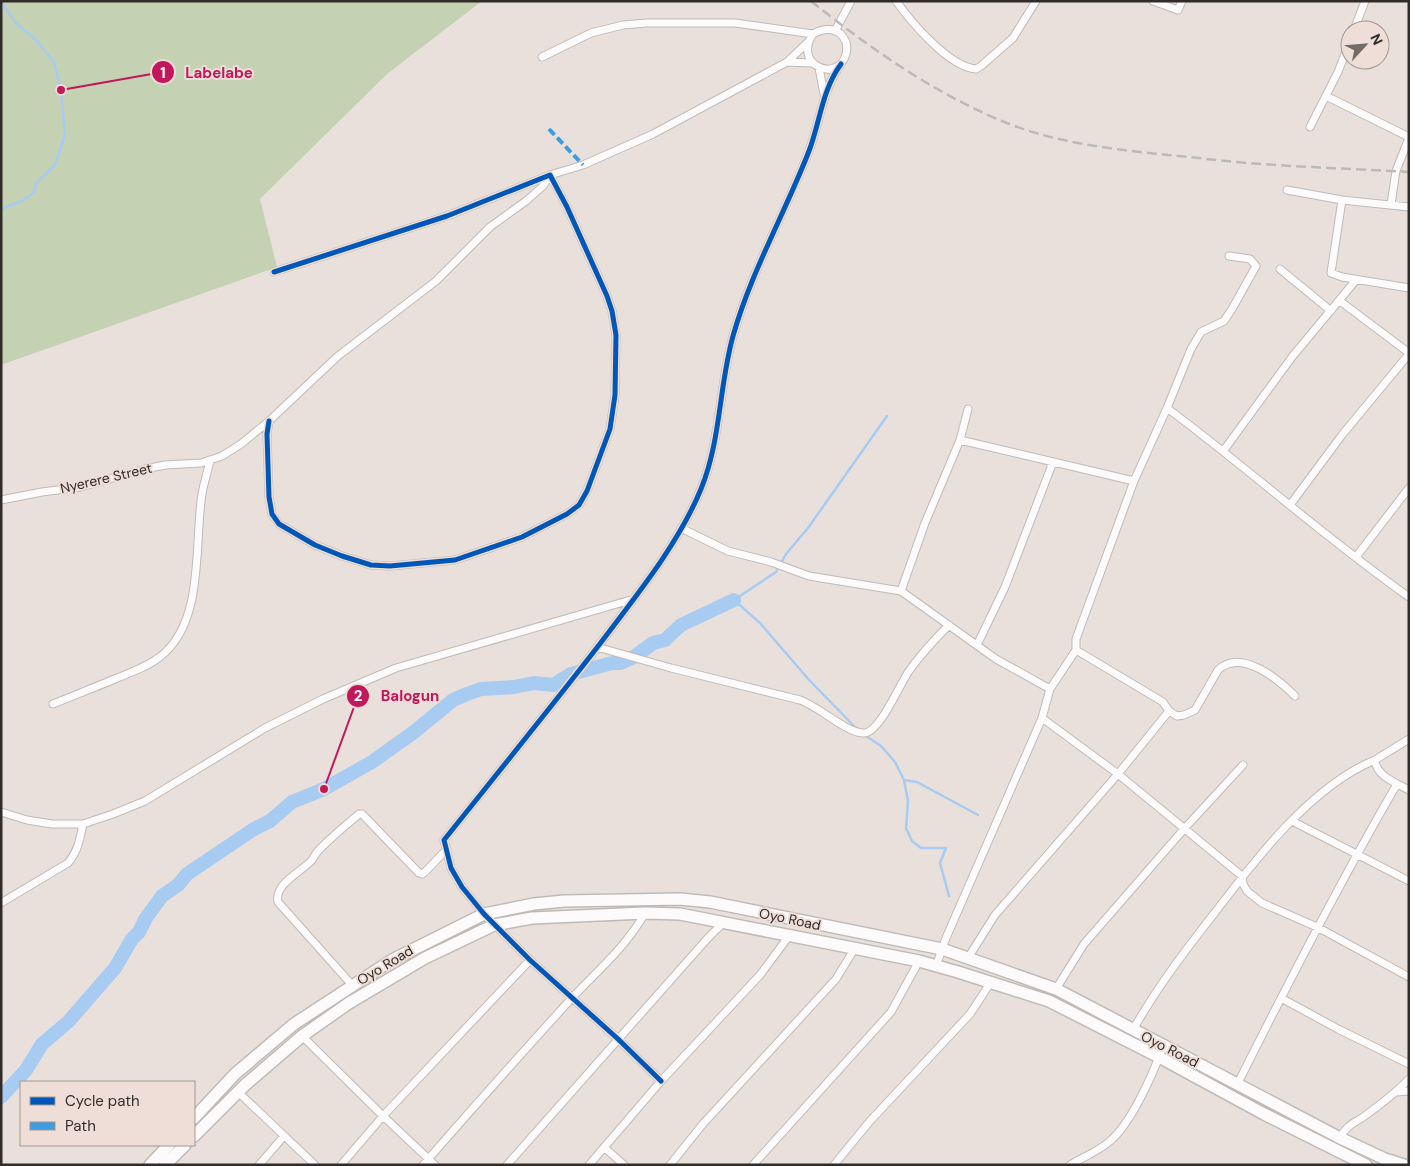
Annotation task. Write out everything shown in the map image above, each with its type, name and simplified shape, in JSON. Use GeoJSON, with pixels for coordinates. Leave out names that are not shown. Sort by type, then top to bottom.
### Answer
{"type":"FeatureCollection","features":[{"type":"Feature","properties":{"kind":"main road","name":"Oyo Road"},"geometry":{"type":"LineString","coordinates":[[195,1117],[235,1074],[289,1029],[352,985],[417,946],[484,914],[534,904],[564,901],[680,899],[710,902],[942,949],[1056,989],[1133,1030],[1161,1052],[1264,1114],[1366,1165]]}},
{"type":"Feature","properties":{"kind":"main road","name":"Oyo Road"},"geometry":{"type":"LineString","coordinates":[[195,1135],[238,1092],[302,1036],[349,1003],[424,958],[494,925],[532,918],[644,913],[680,914],[724,922],[919,961],[991,982],[1049,1002],[1237,1085],[1340,1138],[1385,1159],[1404,1165]]}},
{"type":"Feature","properties":{"kind":"main road"},"geometry":{"type":"LineString","coordinates":[[150,1165],[167,1146]]}},
{"type":"Feature","properties":{"kind":"main road"},"geometry":{"type":"LineString","coordinates":[[165,1165],[184,1146]]}},
{"type":"Feature","properties":{"kind":"street"},"geometry":{"type":"LineString","coordinates":[[835,31],[851,1]]}},
{"type":"Feature","properties":{"kind":"street"},"geometry":{"type":"LineString","coordinates":[[896,1],[910,20],[950,58],[960,66],[976,69],[1013,38],[1036,1]]}},
{"type":"Feature","properties":{"kind":"street"},"geometry":{"type":"LineString","coordinates":[[1153,1],[1178,10],[1182,1]]}},
{"type":"Feature","properties":{"kind":"street"},"geometry":{"type":"LineString","coordinates":[[1358,20],[1365,1]]}},
{"type":"Feature","properties":{"kind":"street"},"geometry":{"type":"LineString","coordinates":[[542,57],[591,33],[623,25],[647,23],[735,23],[811,38]]}},
{"type":"Feature","properties":{"kind":"street"},"geometry":{"type":"LineString","coordinates":[[274,272],[447,216],[550,175],[583,165],[654,134],[786,62],[820,30],[828,29],[835,31],[846,42],[845,58],[833,75],[824,95],[810,147],[795,187],[746,294],[732,338],[715,442],[702,488],[681,528],[635,599],[444,840],[451,868],[458,881],[484,914],[530,960],[618,1039],[661,1081]]}},
{"type":"Feature","properties":{"kind":"street"},"geometry":{"type":"LineString","coordinates":[[811,38],[807,48],[808,56],[816,65],[824,95]]}},
{"type":"Feature","properties":{"kind":"street"},"geometry":{"type":"LineString","coordinates":[[786,62],[816,65],[826,69],[834,68],[841,64]]}},
{"type":"Feature","properties":{"kind":"street"},"geometry":{"type":"LineString","coordinates":[[1310,127],[1340,67]]}},
{"type":"Feature","properties":{"kind":"street"},"geometry":{"type":"LineString","coordinates":[[1326,96],[1409,138],[1396,171],[1391,204]]}},
{"type":"Feature","properties":{"kind":"street"},"geometry":{"type":"LineString","coordinates":[[269,421],[267,434],[269,497],[272,514],[279,524],[315,545],[371,565],[390,566],[454,560],[522,537],[567,514],[579,505],[588,490],[610,429],[615,395],[616,335],[607,296],[567,207],[550,175]]}},
{"type":"Feature","properties":{"kind":"street","name":"Nyerere Street"},"geometry":{"type":"LineString","coordinates":[[1,500],[81,487],[146,469],[165,465],[201,463],[222,456],[241,444],[269,421],[338,356],[436,281],[490,228],[543,186],[550,175]]}},
{"type":"Feature","properties":{"kind":"street"},"geometry":{"type":"LineString","coordinates":[[1287,190],[1342,200],[1409,207]]}},
{"type":"Feature","properties":{"kind":"street"},"geometry":{"type":"LineString","coordinates":[[1342,200],[1331,273],[1356,280],[1409,288]]}},
{"type":"Feature","properties":{"kind":"street"},"geometry":{"type":"LineString","coordinates":[[936,966],[1042,718],[1050,689],[1076,650],[1076,639],[1134,481],[1191,349],[1201,332],[1224,321],[1254,272],[1255,263],[1250,260],[1229,256]]}},
{"type":"Feature","properties":{"kind":"street"},"geometry":{"type":"LineString","coordinates":[[1280,269],[1331,311]]}},
{"type":"Feature","properties":{"kind":"street"},"geometry":{"type":"LineString","coordinates":[[1224,450],[1292,357],[1356,280]]}},
{"type":"Feature","properties":{"kind":"street"},"geometry":{"type":"LineString","coordinates":[[1290,505],[1342,435],[1409,353],[1340,301]]}},
{"type":"Feature","properties":{"kind":"street"},"geometry":{"type":"LineString","coordinates":[[900,591],[925,523],[960,440],[968,408]]}},
{"type":"Feature","properties":{"kind":"street"},"geometry":{"type":"LineString","coordinates":[[1167,408],[1224,450],[1356,558],[1409,597]]}},
{"type":"Feature","properties":{"kind":"street"},"geometry":{"type":"LineString","coordinates":[[960,440],[1134,481]]}},
{"type":"Feature","properties":{"kind":"street"},"geometry":{"type":"LineString","coordinates":[[53,704],[141,668],[162,656],[178,638],[188,613],[194,589],[202,493],[210,460]]}},
{"type":"Feature","properties":{"kind":"street"},"geometry":{"type":"LineString","coordinates":[[977,645],[1005,587],[1053,462]]}},
{"type":"Feature","properties":{"kind":"street"},"geometry":{"type":"LineString","coordinates":[[1356,558],[1409,488]]}},
{"type":"Feature","properties":{"kind":"street"},"geometry":{"type":"LineString","coordinates":[[681,528],[728,551],[809,576],[900,591],[996,660],[1050,689]]}},
{"type":"Feature","properties":{"kind":"street"},"geometry":{"type":"LineString","coordinates":[[1,812],[27,820],[52,824],[83,824],[113,814],[145,801],[265,728],[323,699],[396,668],[635,599]]}},
{"type":"Feature","properties":{"kind":"street"},"geometry":{"type":"LineString","coordinates":[[597,647],[800,700],[811,704],[856,732],[864,734],[872,732],[908,672],[924,650],[949,625]]}},
{"type":"Feature","properties":{"kind":"street"},"geometry":{"type":"LineString","coordinates":[[1076,650],[1163,702],[1177,716],[1195,710],[1218,670],[1233,662],[1248,663],[1255,666],[1282,684],[1295,696]]}},
{"type":"Feature","properties":{"kind":"street"},"geometry":{"type":"LineString","coordinates":[[968,958],[995,915],[1118,774],[1170,711]]}},
{"type":"Feature","properties":{"kind":"street"},"geometry":{"type":"LineString","coordinates":[[1042,718],[1118,774],[1242,876],[1246,891],[1262,903],[1317,927],[1409,977]]}},
{"type":"Feature","properties":{"kind":"street"},"geometry":{"type":"LineString","coordinates":[[1133,1030],[1144,1010],[1180,958],[1242,876],[1304,808],[1338,780],[1359,766],[1375,760],[1409,739]]}},
{"type":"Feature","properties":{"kind":"street"},"geometry":{"type":"LineString","coordinates":[[1375,760],[1380,772],[1409,790]]}},
{"type":"Feature","properties":{"kind":"street"},"geometry":{"type":"LineString","coordinates":[[1056,989],[1084,944],[1184,829],[1243,765]]}},
{"type":"Feature","properties":{"kind":"street"},"geometry":{"type":"LineString","coordinates":[[1237,1085],[1317,927],[1356,854],[1397,784]]}},
{"type":"Feature","properties":{"kind":"street"},"geometry":{"type":"LineString","coordinates":[[352,985],[278,902],[277,896],[280,889],[293,875],[312,860],[325,844],[359,814],[362,814],[419,873],[425,872],[447,849]]}},
{"type":"Feature","properties":{"kind":"street"},"geometry":{"type":"LineString","coordinates":[[1292,821],[1409,881]]}},
{"type":"Feature","properties":{"kind":"street"},"geometry":{"type":"LineString","coordinates":[[1,903],[68,863],[74,856],[78,846],[83,824]]}},
{"type":"Feature","properties":{"kind":"street"},"geometry":{"type":"LineString","coordinates":[[426,1162],[572,998],[602,968],[629,937],[644,913]]}},
{"type":"Feature","properties":{"kind":"street"},"geometry":{"type":"LineString","coordinates":[[507,1165],[724,922]]}},
{"type":"Feature","properties":{"kind":"street"},"geometry":{"type":"LineString","coordinates":[[590,1165],[661,1081],[760,975],[790,936]]}},
{"type":"Feature","properties":{"kind":"street"},"geometry":{"type":"LineString","coordinates":[[670,1165],[702,1125],[836,978],[854,948]]}},
{"type":"Feature","properties":{"kind":"street"},"geometry":{"type":"LineString","coordinates":[[341,1165],[383,1116],[530,960]]}},
{"type":"Feature","properties":{"kind":"street"},"geometry":{"type":"LineString","coordinates":[[753,1165],[891,1012],[919,961]]}},
{"type":"Feature","properties":{"kind":"street"},"geometry":{"type":"LineString","coordinates":[[834,1165],[870,1122],[970,1014],[991,982]]}},
{"type":"Feature","properties":{"kind":"street"},"geometry":{"type":"LineString","coordinates":[[1281,998],[1409,1064]]}},
{"type":"Feature","properties":{"kind":"street"},"geometry":{"type":"LineString","coordinates":[[302,1036],[383,1116],[426,1162],[435,1165]]}},
{"type":"Feature","properties":{"kind":"street"},"geometry":{"type":"LineString","coordinates":[[1070,1165],[1110,1141],[1121,1130],[1138,1102],[1161,1052]]}},
{"type":"Feature","properties":{"kind":"street"},"geometry":{"type":"LineString","coordinates":[[1340,1138],[1345,1129],[1396,1092],[1409,1079]]}},
{"type":"Feature","properties":{"kind":"street"},"geometry":{"type":"LineString","coordinates":[[1396,1092],[1409,1091]]}},
{"type":"Feature","properties":{"kind":"street"},"geometry":{"type":"LineString","coordinates":[[238,1092],[315,1165]]}},
{"type":"Feature","properties":{"kind":"street"},"geometry":{"type":"LineString","coordinates":[[259,1165],[284,1136]]}},
{"type":"Feature","properties":{"kind":"street"},"geometry":{"type":"LineString","coordinates":[[605,1148],[624,1165]]}},
{"type":"Feature","properties":{"kind":"green space"},"geometry":{"type":"Polygon","coordinates":[[[1,1],[482,1],[387,74],[260,199],[277,267],[1,365],[1,1]]]}},
{"type":"Feature","properties":{"kind":"waterway"},"geometry":{"type":"LineString","coordinates":[[1,2],[16,23],[37,41],[54,62],[61,90],[65,135],[55,165],[36,183],[34,192],[24,200],[1,209]]}},
{"type":"Feature","properties":{"kind":"waterway"},"geometry":{"type":"LineString","coordinates":[[859,731],[810,681],[760,623],[734,600],[776,572],[786,554],[808,528],[887,416]]}},
{"type":"Feature","properties":{"kind":"waterway"},"geometry":{"type":"LineString","coordinates":[[1,1097],[26,1070],[42,1044],[68,1022],[115,968],[132,939],[139,932],[146,918],[162,896],[178,885],[187,874],[254,829],[270,821],[292,802],[324,789],[372,762],[414,732],[453,700],[481,689],[514,687],[534,683],[553,685],[571,674],[612,663],[621,663],[634,657],[653,643],[665,640],[681,625],[734,600]]}},
{"type":"Feature","properties":{"kind":"waterway"},"geometry":{"type":"LineString","coordinates":[[863,734],[881,746],[895,762],[904,780],[908,801],[906,828],[912,841],[921,848],[946,848],[940,863],[949,896]]}},
{"type":"Feature","properties":{"kind":"waterway"},"geometry":{"type":"LineString","coordinates":[[904,780],[917,782],[978,815]]}},
{"type":"Feature","properties":{"kind":"railway"},"geometry":{"type":"LineString","coordinates":[[811,1],[902,68],[951,97],[1002,121],[1042,135],[1084,144],[1147,153],[1288,166],[1409,172]]}},
{"type":"Feature","properties":{"kind":"marked path"},"geometry":{"type":"LineString","coordinates":[[549,129],[583,165]]}},
{"type":"Feature","properties":{"kind":"cycle path"},"geometry":{"type":"LineString","coordinates":[[661,1081],[618,1039],[530,960],[484,914],[462,887],[451,868],[444,840],[627,608],[655,570],[691,510],[708,470],[728,355],[740,312],[809,151],[825,95],[841,64]]}},
{"type":"Feature","properties":{"kind":"cycle path"},"geometry":{"type":"LineString","coordinates":[[269,421],[267,434],[269,497],[272,514],[279,524],[315,545],[342,556],[371,565],[390,566],[455,560],[522,537],[567,514],[579,505],[587,491],[610,429],[615,395],[616,335],[612,311],[567,207],[550,175],[447,216],[274,272]]}},
{"type":"Feature","properties":{"kind":"place","name":"Labelabe"},"geometry":{"type":"Point","coordinates":[61,90]}},
{"type":"Feature","properties":{"kind":"place","name":"Balogun"},"geometry":{"type":"Point","coordinates":[324,789]}}]}
